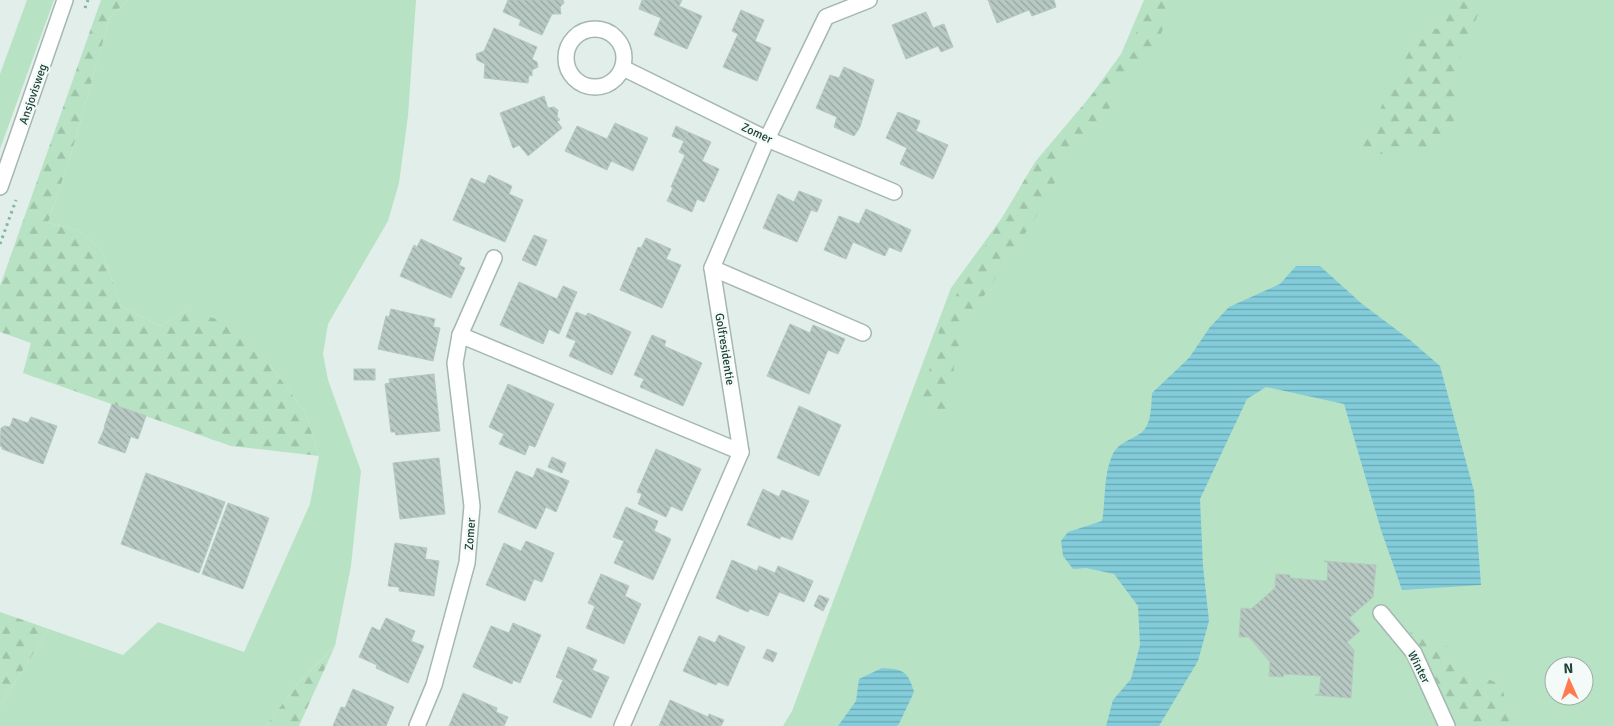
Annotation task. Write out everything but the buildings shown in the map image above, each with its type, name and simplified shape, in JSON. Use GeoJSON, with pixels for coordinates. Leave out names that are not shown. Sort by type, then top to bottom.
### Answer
{"type":"FeatureCollection","features":[{"type":"Feature","properties":{"kind":"street","name":"Ansjovisweg"},"geometry":{"type":"LineString","coordinates":[[0,187],[66,0]]}},
{"type":"Feature","properties":{"kind":"street"},"geometry":{"type":"LineString","coordinates":[[863,333],[712,268],[767,139],[826,17],[869,0]]}},
{"type":"Feature","properties":{"kind":"street","name":"Zomer"},"geometry":{"type":"LineString","coordinates":[[623,68],[767,139],[894,192]]}},
{"type":"Feature","properties":{"kind":"street","name":"Zomer"},"geometry":{"type":"LineString","coordinates":[[416,726],[434,685],[467,563],[472,506],[455,364],[460,335],[494,258]]}},
{"type":"Feature","properties":{"kind":"street","name":"Golfresidentie"},"geometry":{"type":"LineString","coordinates":[[712,268],[741,452]]}},
{"type":"Feature","properties":{"kind":"street"},"geometry":{"type":"LineString","coordinates":[[460,335],[741,452],[622,726]]}},
{"type":"Feature","properties":{"kind":"street","name":"Winter"},"geometry":{"type":"LineString","coordinates":[[1381,613],[1414,653],[1447,726]]}},
{"type":"Feature","properties":{"kind":"green space"},"geometry":{"type":"Polygon","coordinates":[[[27,0],[54,0],[0,149],[0,74],[27,0]]]}},
{"type":"Feature","properties":{"kind":"green space"},"geometry":{"type":"Polygon","coordinates":[[[101,0],[128,0],[110,17],[72,151],[48,223],[79,230],[102,251],[121,306],[160,326],[185,311],[229,322],[270,365],[305,412],[319,456],[231,446],[23,373],[31,343],[0,332],[0,286],[101,0]]]}},
{"type":"Feature","properties":{"kind":"green space"},"geometry":{"type":"Polygon","coordinates":[[[128,0],[416,0],[408,116],[399,183],[388,221],[328,324],[323,354],[328,380],[361,471],[351,566],[335,646],[298,683],[266,726],[0,726],[0,706],[49,629],[123,655],[158,622],[244,652],[310,504],[319,456],[305,412],[270,365],[185,311],[160,326],[121,306],[102,251],[79,230],[48,223],[72,151],[110,17],[128,0]]]}},
{"type":"Feature","properties":{"kind":"green space"},"geometry":{"type":"Polygon","coordinates":[[[1144,0],[1614,0],[1614,726],[783,726],[792,711],[951,288],[1121,54],[1144,0]]]}},
{"type":"Feature","properties":{"kind":"green space"},"geometry":{"type":"Polygon","coordinates":[[[1151,0],[1180,0],[1179,8],[1163,28],[1154,54],[1120,78],[1104,125],[1064,164],[1043,206],[966,323],[955,359],[948,413],[920,408],[942,319],[1035,162],[1127,53],[1151,0]]]}},
{"type":"Feature","properties":{"kind":"green space"},"geometry":{"type":"Polygon","coordinates":[[[1452,0],[1484,0],[1460,58],[1459,96],[1455,120],[1428,149],[1382,154],[1361,147],[1422,26],[1443,30],[1452,0]]]}},
{"type":"Feature","properties":{"kind":"green space"},"geometry":{"type":"Polygon","coordinates":[[[0,612],[49,629],[0,706],[0,612]]]}},
{"type":"Feature","properties":{"kind":"green space"},"geometry":{"type":"Polygon","coordinates":[[[1410,632],[1450,647],[1469,671],[1502,685],[1510,726],[1457,726],[1410,632]]]}},
{"type":"Feature","properties":{"kind":"green space"},"geometry":{"type":"Polygon","coordinates":[[[335,646],[299,726],[266,726],[298,683],[335,646]]]}},
{"type":"Feature","properties":{"kind":"water"},"geometry":{"type":"Polygon","coordinates":[[[1296,266],[1320,266],[1361,303],[1410,340],[1440,366],[1474,491],[1481,585],[1402,590],[1381,530],[1344,404],[1266,387],[1247,399],[1200,499],[1203,566],[1209,621],[1198,661],[1159,726],[1106,726],[1113,700],[1131,679],[1140,645],[1138,606],[1114,574],[1086,568],[1073,569],[1063,556],[1061,541],[1068,532],[1102,521],[1106,480],[1112,456],[1117,448],[1145,429],[1150,414],[1152,393],[1189,358],[1210,327],[1229,307],[1280,284],[1296,266]]]}},
{"type":"Feature","properties":{"kind":"water"},"geometry":{"type":"Polygon","coordinates":[[[882,668],[904,672],[914,692],[899,724],[897,726],[838,726],[856,701],[859,679],[882,668]]]}}]}
